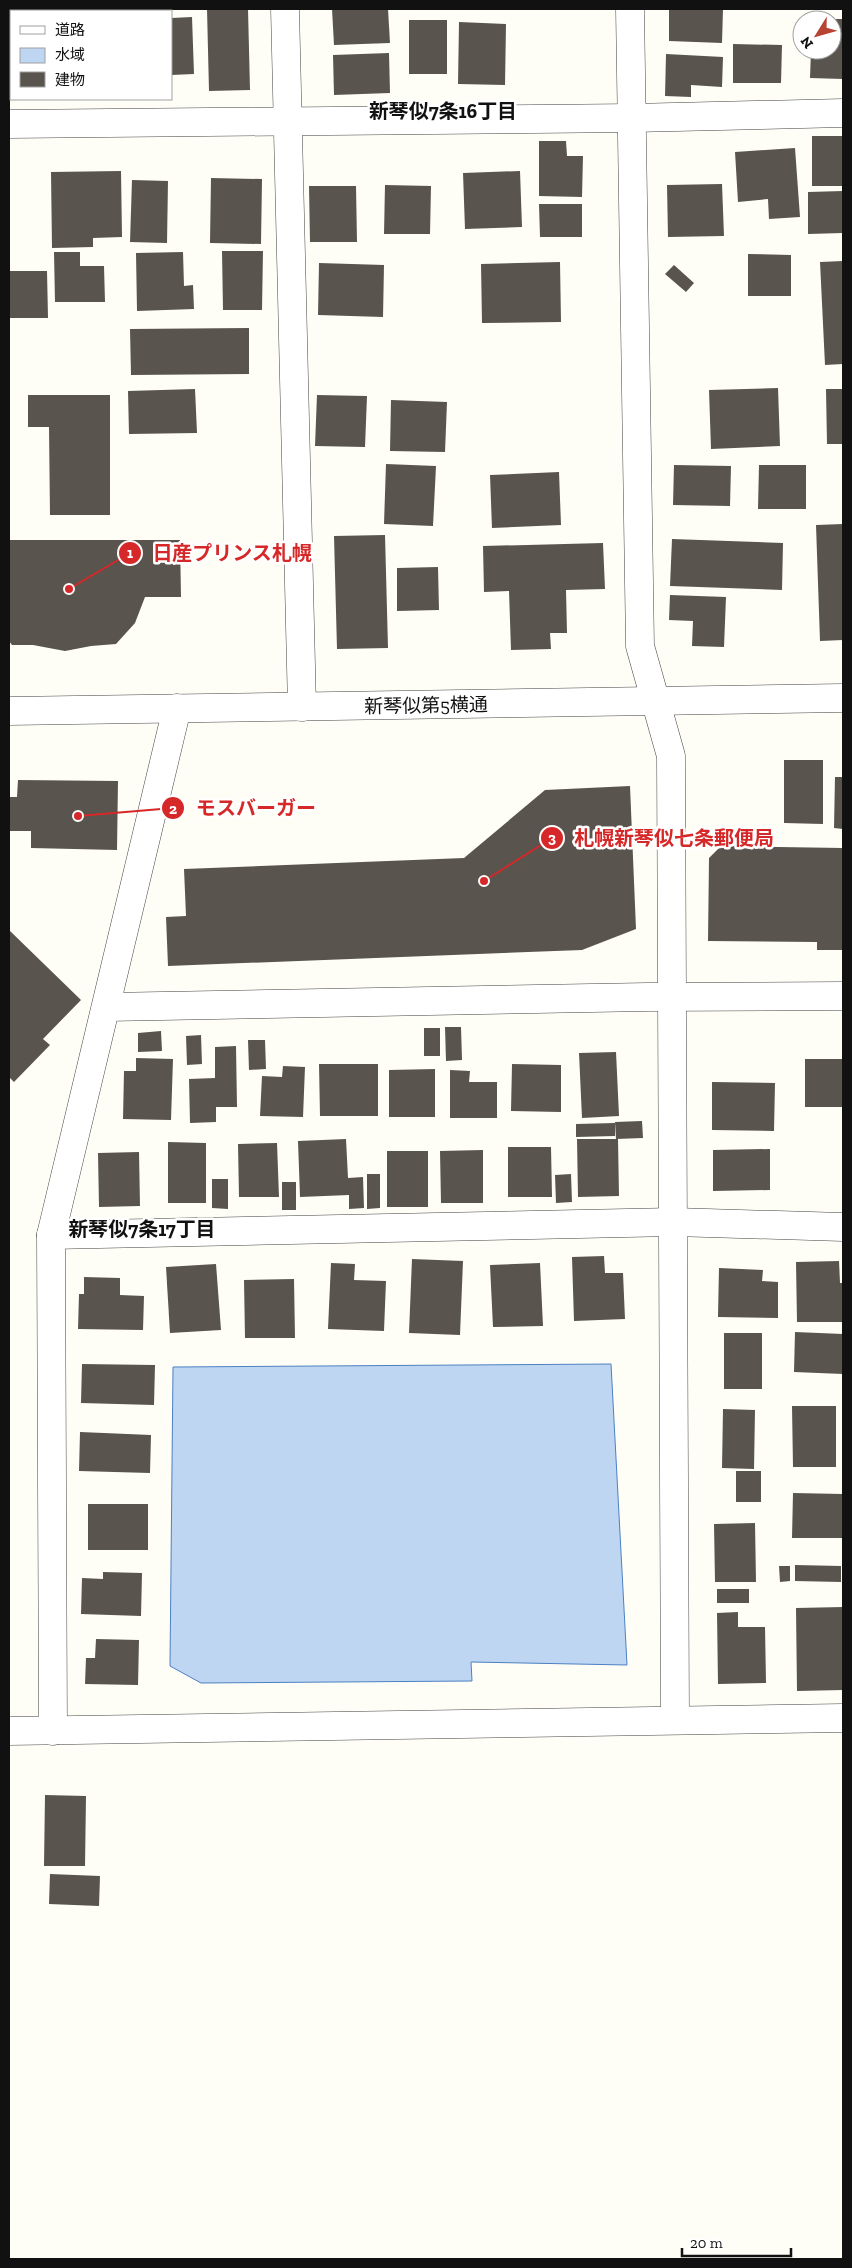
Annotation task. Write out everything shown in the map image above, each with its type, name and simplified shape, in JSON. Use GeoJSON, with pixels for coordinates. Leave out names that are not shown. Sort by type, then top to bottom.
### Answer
{"type":"FeatureCollection","features":[{"type":"Feature","properties":{"kind":"street"},"geometry":{"type":"LineString","coordinates":[[285,9],[302,706]]}},
{"type":"Feature","properties":{"kind":"street"},"geometry":{"type":"LineString","coordinates":[[630,9],[640,646],[671,756],[675,1720]]}},
{"type":"Feature","properties":{"kind":"street"},"geometry":{"type":"LineString","coordinates":[[9,124],[632,118],[843,113]]}},
{"type":"Feature","properties":{"kind":"street","name":"新琴似第5横通"},"geometry":{"type":"LineString","coordinates":[[9,711],[843,698]]}},
{"type":"Feature","properties":{"kind":"street"},"geometry":{"type":"LineString","coordinates":[[52,1731],[51,1235],[177,708]]}},
{"type":"Feature","properties":{"kind":"street"},"geometry":{"type":"LineString","coordinates":[[107,1007],[673,997],[843,996]]}},
{"type":"Feature","properties":{"kind":"street"},"geometry":{"type":"LineString","coordinates":[[51,1235],[674,1222],[843,1227]]}},
{"type":"Feature","properties":{"kind":"street"},"geometry":{"type":"LineString","coordinates":[[9,1731],[843,1718]]}},
{"type":"Feature","properties":{"kind":"water"},"geometry":{"type":"Polygon","coordinates":[[[611,1364],[627,1665],[471,1662],[472,1681],[201,1683],[170,1666],[173,1367],[611,1364]]]}},
{"type":"Feature","properties":{"kind":"building"},"geometry":{"type":"Polygon","coordinates":[[[207,9],[248,9],[250,90],[209,91],[207,9]]]}},
{"type":"Feature","properties":{"kind":"building"},"geometry":{"type":"Polygon","coordinates":[[[332,9],[388,9],[390,43],[334,45],[332,9]]]}},
{"type":"Feature","properties":{"kind":"building"},"geometry":{"type":"Polygon","coordinates":[[[669,9],[723,9],[722,43],[669,41],[669,9]]]}},
{"type":"Feature","properties":{"kind":"building"},"geometry":{"type":"Polygon","coordinates":[[[9,12],[10,12],[10,44],[9,12]]]}},
{"type":"Feature","properties":{"kind":"building"},"geometry":{"type":"Polygon","coordinates":[[[192,17],[194,74],[172,75],[172,18],[192,17]]]}},
{"type":"Feature","properties":{"kind":"building"},"geometry":{"type":"Polygon","coordinates":[[[843,19],[843,79],[810,78],[811,60],[842,60],[843,19]]]}},
{"type":"Feature","properties":{"kind":"building"},"geometry":{"type":"Polygon","coordinates":[[[409,20],[447,20],[447,74],[409,74],[409,20]]]}},
{"type":"Feature","properties":{"kind":"building"},"geometry":{"type":"Polygon","coordinates":[[[459,22],[506,24],[505,85],[458,84],[459,22]]]}},
{"type":"Feature","properties":{"kind":"building"},"geometry":{"type":"Polygon","coordinates":[[[733,44],[782,45],[781,83],[733,83],[733,44]]]}},
{"type":"Feature","properties":{"kind":"building"},"geometry":{"type":"Polygon","coordinates":[[[389,53],[390,93],[334,95],[333,55],[389,53]]]}},
{"type":"Feature","properties":{"kind":"building"},"geometry":{"type":"Polygon","coordinates":[[[666,54],[723,57],[722,87],[691,85],[691,97],[665,96],[666,54]]]}},
{"type":"Feature","properties":{"kind":"building"},"geometry":{"type":"Polygon","coordinates":[[[812,136],[843,136],[843,186],[812,186],[812,136]]]}},
{"type":"Feature","properties":{"kind":"building"},"geometry":{"type":"Polygon","coordinates":[[[539,141],[566,141],[567,156],[583,156],[582,197],[539,196],[539,141]]]}},
{"type":"Feature","properties":{"kind":"building"},"geometry":{"type":"Polygon","coordinates":[[[795,148],[800,217],[769,219],[768,199],[738,202],[735,152],[795,148]]]}},
{"type":"Feature","properties":{"kind":"building"},"geometry":{"type":"Polygon","coordinates":[[[121,171],[122,237],[93,238],[93,247],[52,248],[51,172],[121,171]]]}},
{"type":"Feature","properties":{"kind":"building"},"geometry":{"type":"Polygon","coordinates":[[[520,171],[522,227],[465,229],[463,173],[520,171]]]}},
{"type":"Feature","properties":{"kind":"building"},"geometry":{"type":"Polygon","coordinates":[[[211,178],[262,179],[261,244],[210,243],[211,178]]]}},
{"type":"Feature","properties":{"kind":"building"},"geometry":{"type":"Polygon","coordinates":[[[132,180],[168,181],[167,243],[130,242],[132,180]]]}},
{"type":"Feature","properties":{"kind":"building"},"geometry":{"type":"Polygon","coordinates":[[[722,184],[724,236],[668,237],[667,185],[722,184]]]}},
{"type":"Feature","properties":{"kind":"building"},"geometry":{"type":"Polygon","coordinates":[[[385,185],[431,186],[430,234],[384,234],[385,185]]]}},
{"type":"Feature","properties":{"kind":"building"},"geometry":{"type":"Polygon","coordinates":[[[309,186],[356,186],[357,242],[310,242],[309,186]]]}},
{"type":"Feature","properties":{"kind":"building"},"geometry":{"type":"Polygon","coordinates":[[[843,191],[843,233],[808,234],[808,192],[843,191]]]}},
{"type":"Feature","properties":{"kind":"building"},"geometry":{"type":"Polygon","coordinates":[[[539,204],[582,204],[582,237],[540,237],[539,204]]]}},
{"type":"Feature","properties":{"kind":"building"},"geometry":{"type":"Polygon","coordinates":[[[222,251],[263,251],[262,310],[223,310],[222,251]]]}},
{"type":"Feature","properties":{"kind":"building"},"geometry":{"type":"Polygon","coordinates":[[[54,252],[80,252],[80,266],[104,266],[105,302],[55,302],[54,252]]]}},
{"type":"Feature","properties":{"kind":"building"},"geometry":{"type":"Polygon","coordinates":[[[183,252],[184,286],[193,285],[194,309],[137,311],[136,253],[183,252]]]}},
{"type":"Feature","properties":{"kind":"building"},"geometry":{"type":"Polygon","coordinates":[[[748,254],[791,255],[791,296],[748,296],[748,254]]]}},
{"type":"Feature","properties":{"kind":"building"},"geometry":{"type":"Polygon","coordinates":[[[843,261],[843,364],[825,365],[820,262],[843,261]]]}},
{"type":"Feature","properties":{"kind":"building"},"geometry":{"type":"Polygon","coordinates":[[[560,262],[561,322],[482,323],[481,264],[560,262]]]}},
{"type":"Feature","properties":{"kind":"building"},"geometry":{"type":"Polygon","coordinates":[[[319,263],[384,265],[383,317],[318,315],[319,263]]]}},
{"type":"Feature","properties":{"kind":"building"},"geometry":{"type":"Polygon","coordinates":[[[674,265],[694,283],[686,292],[665,274],[674,265]]]}},
{"type":"Feature","properties":{"kind":"building"},"geometry":{"type":"Polygon","coordinates":[[[9,271],[47,271],[48,318],[9,318],[9,271]]]}},
{"type":"Feature","properties":{"kind":"building"},"geometry":{"type":"Polygon","coordinates":[[[249,328],[249,374],[131,375],[130,329],[249,328]]]}},
{"type":"Feature","properties":{"kind":"building"},"geometry":{"type":"Polygon","coordinates":[[[778,388],[780,446],[711,449],[709,390],[778,388]]]}},
{"type":"Feature","properties":{"kind":"building"},"geometry":{"type":"Polygon","coordinates":[[[195,389],[197,433],[129,434],[128,391],[195,389]]]}},
{"type":"Feature","properties":{"kind":"building"},"geometry":{"type":"Polygon","coordinates":[[[826,389],[843,389],[843,444],[827,444],[826,389]]]}},
{"type":"Feature","properties":{"kind":"building"},"geometry":{"type":"Polygon","coordinates":[[[28,395],[110,395],[110,515],[50,515],[49,427],[28,427],[28,395]]]}},
{"type":"Feature","properties":{"kind":"building"},"geometry":{"type":"Polygon","coordinates":[[[317,395],[367,396],[365,447],[315,446],[317,395]]]}},
{"type":"Feature","properties":{"kind":"building"},"geometry":{"type":"Polygon","coordinates":[[[391,400],[447,402],[445,452],[390,451],[391,400]]]}},
{"type":"Feature","properties":{"kind":"building"},"geometry":{"type":"Polygon","coordinates":[[[386,464],[436,466],[433,526],[384,524],[386,464]]]}},
{"type":"Feature","properties":{"kind":"building"},"geometry":{"type":"Polygon","coordinates":[[[674,465],[731,466],[730,506],[673,505],[674,465]]]}},
{"type":"Feature","properties":{"kind":"building"},"geometry":{"type":"Polygon","coordinates":[[[759,465],[806,465],[806,509],[758,509],[759,465]]]}},
{"type":"Feature","properties":{"kind":"building"},"geometry":{"type":"Polygon","coordinates":[[[559,472],[561,525],[492,528],[490,475],[559,472]]]}},
{"type":"Feature","properties":{"kind":"building"},"geometry":{"type":"Polygon","coordinates":[[[843,524],[843,640],[820,641],[816,525],[843,524]]]}},
{"type":"Feature","properties":{"kind":"building"},"geometry":{"type":"Polygon","coordinates":[[[385,535],[388,648],[337,649],[334,536],[385,535]]]}},
{"type":"Feature","properties":{"kind":"building"},"geometry":{"type":"Polygon","coordinates":[[[672,539],[783,543],[782,590],[670,586],[672,539]]]}},
{"type":"Feature","properties":{"kind":"building"},"geometry":{"type":"Polygon","coordinates":[[[9,540],[180,540],[181,597],[145,597],[135,623],[116,644],[65,651],[33,645],[12,645],[9,641],[9,540]]]}},
{"type":"Feature","properties":{"kind":"building"},"geometry":{"type":"Polygon","coordinates":[[[603,543],[605,589],[566,590],[567,633],[550,633],[551,649],[511,650],[509,591],[484,592],[483,546],[603,543]]]}},
{"type":"Feature","properties":{"kind":"building"},"geometry":{"type":"Polygon","coordinates":[[[438,567],[439,610],[397,611],[397,568],[438,567]]]}},
{"type":"Feature","properties":{"kind":"building"},"geometry":{"type":"Polygon","coordinates":[[[670,595],[726,597],[724,647],[692,646],[693,621],[669,620],[670,595]]]}},
{"type":"Feature","properties":{"kind":"building"},"geometry":{"type":"Polygon","coordinates":[[[784,760],[823,760],[823,824],[784,823],[784,760]]]}},
{"type":"Feature","properties":{"kind":"building"},"geometry":{"type":"Polygon","coordinates":[[[835,777],[843,777],[843,829],[834,828],[835,777]]]}},
{"type":"Feature","properties":{"kind":"building"},"geometry":{"type":"Polygon","coordinates":[[[18,780],[118,781],[117,850],[31,848],[31,831],[9,831],[9,797],[17,797],[18,780]]]}},
{"type":"Feature","properties":{"kind":"building"},"geometry":{"type":"Polygon","coordinates":[[[630,786],[636,929],[582,950],[168,966],[166,917],[186,916],[184,869],[464,858],[545,790],[630,786]]]}},
{"type":"Feature","properties":{"kind":"building"},"geometry":{"type":"Polygon","coordinates":[[[721,846],[843,848],[843,950],[817,950],[817,942],[708,941],[709,858],[721,846]]]}},
{"type":"Feature","properties":{"kind":"building"},"geometry":{"type":"Polygon","coordinates":[[[9,930],[81,1000],[43,1039],[50,1045],[14,1082],[9,1077],[9,930]]]}},
{"type":"Feature","properties":{"kind":"building"},"geometry":{"type":"Polygon","coordinates":[[[445,1027],[461,1027],[462,1060],[446,1061],[445,1027]]]}},
{"type":"Feature","properties":{"kind":"building"},"geometry":{"type":"Polygon","coordinates":[[[424,1028],[440,1028],[440,1056],[424,1056],[424,1028]]]}},
{"type":"Feature","properties":{"kind":"building"},"geometry":{"type":"Polygon","coordinates":[[[161,1031],[162,1051],[138,1052],[138,1033],[161,1031]]]}},
{"type":"Feature","properties":{"kind":"building"},"geometry":{"type":"Polygon","coordinates":[[[201,1035],[202,1064],[187,1065],[186,1036],[201,1035]]]}},
{"type":"Feature","properties":{"kind":"building"},"geometry":{"type":"Polygon","coordinates":[[[248,1040],[265,1040],[266,1069],[249,1070],[248,1040]]]}},
{"type":"Feature","properties":{"kind":"building"},"geometry":{"type":"Polygon","coordinates":[[[236,1046],[237,1107],[216,1107],[216,1122],[190,1123],[189,1079],[215,1078],[215,1047],[236,1046]]]}},
{"type":"Feature","properties":{"kind":"building"},"geometry":{"type":"Polygon","coordinates":[[[616,1052],[619,1116],[582,1118],[579,1053],[616,1052]]]}},
{"type":"Feature","properties":{"kind":"building"},"geometry":{"type":"Polygon","coordinates":[[[136,1058],[173,1059],[171,1120],[123,1119],[124,1071],[136,1071],[136,1058]]]}},
{"type":"Feature","properties":{"kind":"building"},"geometry":{"type":"Polygon","coordinates":[[[805,1059],[843,1059],[843,1107],[805,1107],[805,1059]]]}},
{"type":"Feature","properties":{"kind":"building"},"geometry":{"type":"Polygon","coordinates":[[[319,1064],[378,1064],[378,1116],[320,1116],[319,1064]]]}},
{"type":"Feature","properties":{"kind":"building"},"geometry":{"type":"Polygon","coordinates":[[[512,1064],[561,1065],[561,1112],[511,1111],[512,1064]]]}},
{"type":"Feature","properties":{"kind":"building"},"geometry":{"type":"Polygon","coordinates":[[[283,1066],[305,1067],[303,1117],[260,1116],[262,1076],[282,1077],[283,1066]]]}},
{"type":"Feature","properties":{"kind":"building"},"geometry":{"type":"Polygon","coordinates":[[[435,1069],[435,1117],[389,1117],[389,1070],[435,1069]]]}},
{"type":"Feature","properties":{"kind":"building"},"geometry":{"type":"Polygon","coordinates":[[[450,1070],[470,1071],[469,1082],[497,1082],[497,1118],[450,1118],[450,1070]]]}},
{"type":"Feature","properties":{"kind":"building"},"geometry":{"type":"Polygon","coordinates":[[[712,1082],[775,1083],[774,1131],[712,1130],[712,1082]]]}},
{"type":"Feature","properties":{"kind":"building"},"geometry":{"type":"Polygon","coordinates":[[[642,1121],[643,1138],[616,1139],[615,1122],[642,1121]]]}},
{"type":"Feature","properties":{"kind":"building"},"geometry":{"type":"Polygon","coordinates":[[[615,1123],[615,1136],[576,1137],[576,1124],[615,1123]]]}},
{"type":"Feature","properties":{"kind":"building"},"geometry":{"type":"Polygon","coordinates":[[[346,1139],[348,1178],[363,1177],[364,1208],[349,1209],[349,1195],[300,1197],[298,1141],[346,1139]]]}},
{"type":"Feature","properties":{"kind":"building"},"geometry":{"type":"Polygon","coordinates":[[[577,1139],[618,1139],[619,1196],[578,1197],[577,1139]]]}},
{"type":"Feature","properties":{"kind":"building"},"geometry":{"type":"Polygon","coordinates":[[[168,1142],[206,1143],[206,1203],[168,1203],[168,1142]]]}},
{"type":"Feature","properties":{"kind":"building"},"geometry":{"type":"Polygon","coordinates":[[[277,1143],[279,1197],[239,1197],[238,1144],[277,1143]]]}},
{"type":"Feature","properties":{"kind":"building"},"geometry":{"type":"Polygon","coordinates":[[[508,1147],[551,1147],[552,1197],[508,1197],[508,1147]]]}},
{"type":"Feature","properties":{"kind":"building"},"geometry":{"type":"Polygon","coordinates":[[[770,1149],[770,1190],[713,1191],[713,1150],[770,1149]]]}},
{"type":"Feature","properties":{"kind":"building"},"geometry":{"type":"Polygon","coordinates":[[[483,1150],[483,1203],[441,1203],[440,1151],[483,1150]]]}},
{"type":"Feature","properties":{"kind":"building"},"geometry":{"type":"Polygon","coordinates":[[[387,1151],[428,1151],[428,1207],[387,1207],[387,1151]]]}},
{"type":"Feature","properties":{"kind":"building"},"geometry":{"type":"Polygon","coordinates":[[[139,1152],[140,1206],[99,1207],[98,1153],[139,1152]]]}},
{"type":"Feature","properties":{"kind":"building"},"geometry":{"type":"Polygon","coordinates":[[[367,1174],[380,1174],[380,1208],[367,1209],[367,1174]]]}},
{"type":"Feature","properties":{"kind":"building"},"geometry":{"type":"Polygon","coordinates":[[[571,1174],[572,1202],[556,1203],[555,1175],[571,1174]]]}},
{"type":"Feature","properties":{"kind":"building"},"geometry":{"type":"Polygon","coordinates":[[[212,1179],[228,1179],[228,1209],[212,1208],[212,1179]]]}},
{"type":"Feature","properties":{"kind":"building"},"geometry":{"type":"Polygon","coordinates":[[[282,1182],[296,1182],[296,1210],[282,1210],[282,1182]]]}},
{"type":"Feature","properties":{"kind":"building"},"geometry":{"type":"Polygon","coordinates":[[[604,1256],[605,1273],[623,1273],[625,1319],[574,1321],[572,1257],[604,1256]]]}},
{"type":"Feature","properties":{"kind":"building"},"geometry":{"type":"Polygon","coordinates":[[[412,1259],[463,1261],[460,1335],[409,1333],[412,1259]]]}},
{"type":"Feature","properties":{"kind":"building"},"geometry":{"type":"Polygon","coordinates":[[[839,1261],[840,1283],[843,1283],[843,1322],[797,1322],[796,1262],[839,1261]]]}},
{"type":"Feature","properties":{"kind":"building"},"geometry":{"type":"Polygon","coordinates":[[[331,1263],[355,1264],[354,1280],[386,1281],[384,1331],[328,1329],[331,1263]]]}},
{"type":"Feature","properties":{"kind":"building"},"geometry":{"type":"Polygon","coordinates":[[[540,1263],[543,1326],[493,1327],[490,1265],[540,1263]]]}},
{"type":"Feature","properties":{"kind":"building"},"geometry":{"type":"Polygon","coordinates":[[[216,1264],[221,1330],[170,1333],[166,1267],[216,1264]]]}},
{"type":"Feature","properties":{"kind":"building"},"geometry":{"type":"Polygon","coordinates":[[[719,1268],[763,1270],[762,1281],[778,1282],[778,1318],[718,1317],[719,1268]]]}},
{"type":"Feature","properties":{"kind":"building"},"geometry":{"type":"Polygon","coordinates":[[[84,1277],[120,1278],[120,1295],[144,1296],[143,1330],[78,1329],[79,1294],[84,1294],[84,1277]]]}},
{"type":"Feature","properties":{"kind":"building"},"geometry":{"type":"Polygon","coordinates":[[[294,1279],[295,1338],[245,1338],[244,1280],[294,1279]]]}},
{"type":"Feature","properties":{"kind":"building"},"geometry":{"type":"Polygon","coordinates":[[[795,1332],[843,1334],[843,1374],[794,1372],[795,1332]]]}},
{"type":"Feature","properties":{"kind":"building"},"geometry":{"type":"Polygon","coordinates":[[[724,1333],[762,1333],[762,1389],[724,1389],[724,1333]]]}},
{"type":"Feature","properties":{"kind":"building"},"geometry":{"type":"Polygon","coordinates":[[[82,1364],[155,1365],[154,1405],[81,1403],[82,1364]]]}},
{"type":"Feature","properties":{"kind":"building"},"geometry":{"type":"Polygon","coordinates":[[[792,1406],[836,1406],[836,1467],[793,1467],[792,1406]]]}},
{"type":"Feature","properties":{"kind":"building"},"geometry":{"type":"Polygon","coordinates":[[[723,1409],[755,1410],[754,1469],[722,1468],[723,1409]]]}},
{"type":"Feature","properties":{"kind":"building"},"geometry":{"type":"Polygon","coordinates":[[[80,1432],[151,1435],[150,1473],[79,1471],[80,1432]]]}},
{"type":"Feature","properties":{"kind":"building"},"geometry":{"type":"Polygon","coordinates":[[[736,1471],[761,1471],[761,1502],[736,1502],[736,1471]]]}},
{"type":"Feature","properties":{"kind":"building"},"geometry":{"type":"Polygon","coordinates":[[[793,1493],[843,1494],[843,1538],[792,1538],[793,1493]]]}},
{"type":"Feature","properties":{"kind":"building"},"geometry":{"type":"Polygon","coordinates":[[[88,1504],[148,1504],[148,1550],[88,1550],[88,1504]]]}},
{"type":"Feature","properties":{"kind":"building"},"geometry":{"type":"Polygon","coordinates":[[[755,1523],[756,1582],[715,1582],[714,1524],[755,1523]]]}},
{"type":"Feature","properties":{"kind":"building"},"geometry":{"type":"Polygon","coordinates":[[[795,1565],[841,1566],[841,1582],[795,1581],[795,1565]]]}},
{"type":"Feature","properties":{"kind":"building"},"geometry":{"type":"Polygon","coordinates":[[[779,1566],[790,1566],[790,1581],[780,1582],[779,1566]]]}},
{"type":"Feature","properties":{"kind":"building"},"geometry":{"type":"Polygon","coordinates":[[[103,1572],[142,1573],[141,1616],[81,1614],[82,1578],[103,1579],[103,1572]]]}},
{"type":"Feature","properties":{"kind":"building"},"geometry":{"type":"Polygon","coordinates":[[[717,1589],[749,1589],[749,1603],[717,1603],[717,1589]]]}},
{"type":"Feature","properties":{"kind":"building"},"geometry":{"type":"Polygon","coordinates":[[[843,1607],[843,1690],[797,1691],[796,1608],[843,1607]]]}},
{"type":"Feature","properties":{"kind":"building"},"geometry":{"type":"Polygon","coordinates":[[[738,1612],[738,1627],[765,1627],[766,1683],[718,1684],[717,1613],[738,1612]]]}},
{"type":"Feature","properties":{"kind":"building"},"geometry":{"type":"Polygon","coordinates":[[[96,1639],[139,1640],[138,1685],[85,1684],[86,1658],[95,1658],[96,1639]]]}},
{"type":"Feature","properties":{"kind":"building"},"geometry":{"type":"Polygon","coordinates":[[[45,1795],[86,1796],[85,1866],[44,1866],[45,1795]]]}},
{"type":"Feature","properties":{"kind":"building"},"geometry":{"type":"Polygon","coordinates":[[[50,1874],[100,1876],[99,1906],[49,1904],[50,1874]]]}},
{"type":"Feature","properties":{"kind":"place","name":"日産プリンス札幌"},"geometry":{"type":"Point","coordinates":[69,589]}},
{"type":"Feature","properties":{"kind":"place","name":"モスバーガー"},"geometry":{"type":"Point","coordinates":[78,816]}},
{"type":"Feature","properties":{"kind":"place","name":"札幌新琴似七条郵便局"},"geometry":{"type":"Point","coordinates":[484,881]}},
{"type":"Feature","properties":{"kind":"district","name":"新琴似7条16丁目"},"geometry":{"type":"Point","coordinates":[443,111]}},
{"type":"Feature","properties":{"kind":"district","name":"新琴似7条17丁目"},"geometry":{"type":"Point","coordinates":[142,1229]}}]}
